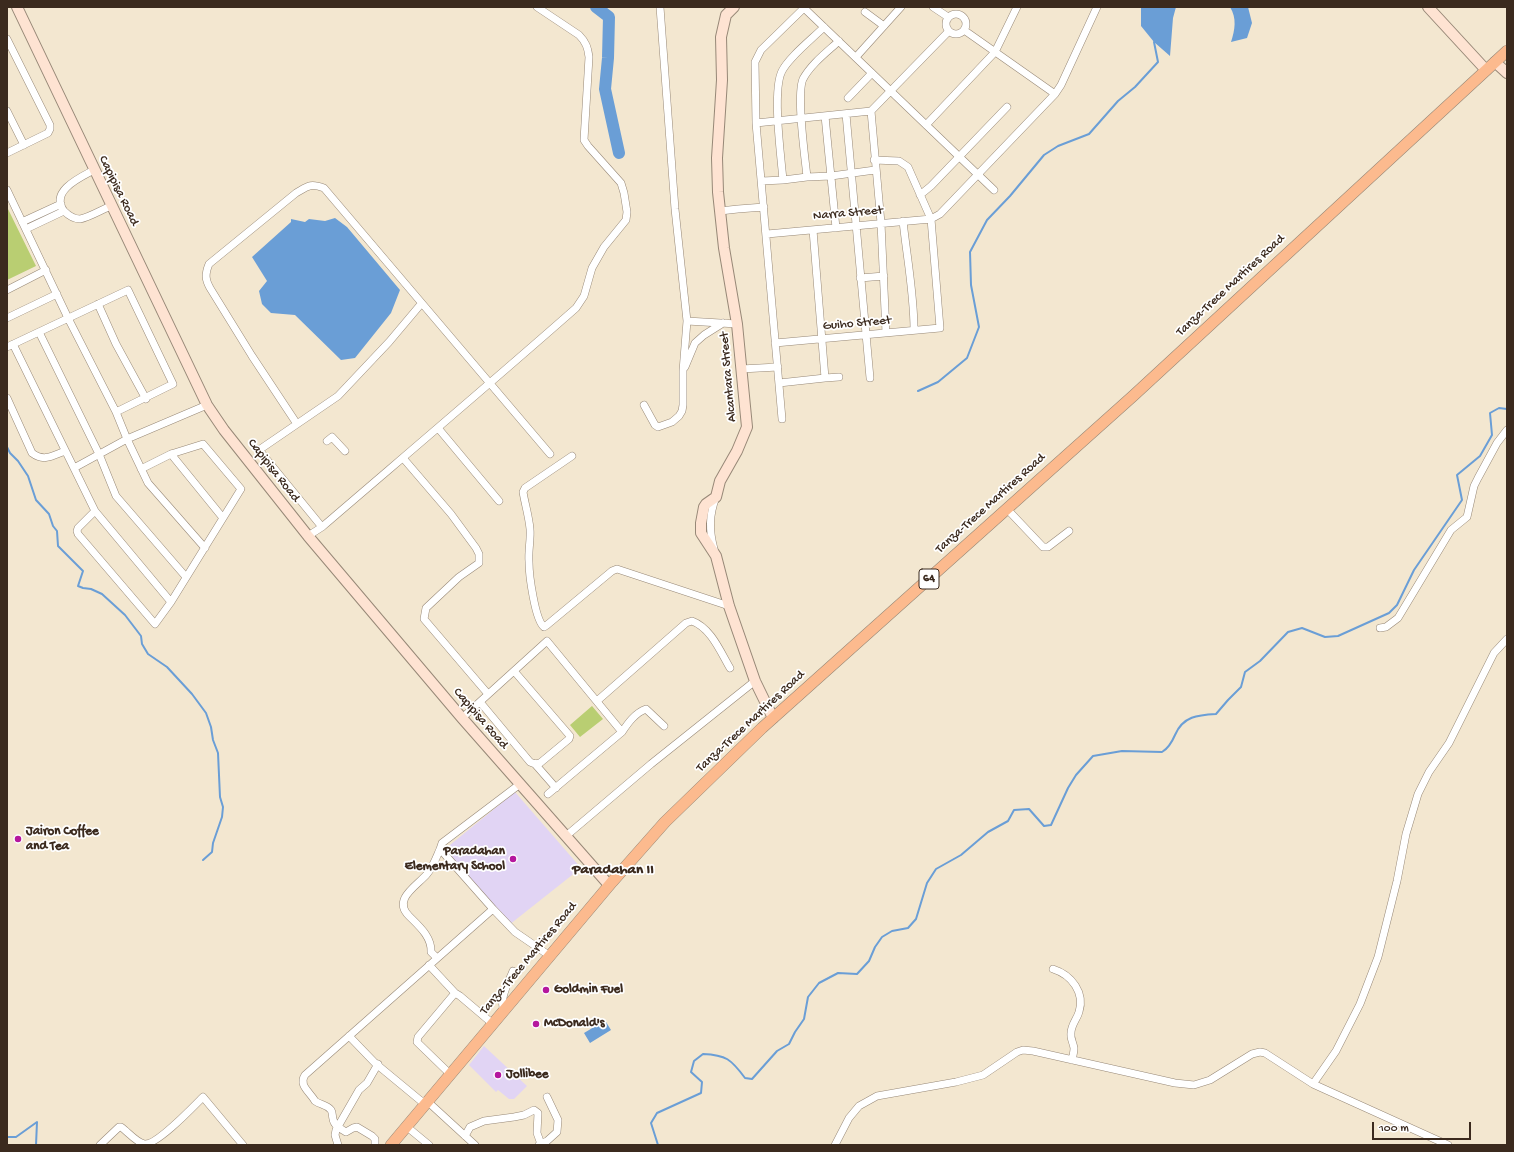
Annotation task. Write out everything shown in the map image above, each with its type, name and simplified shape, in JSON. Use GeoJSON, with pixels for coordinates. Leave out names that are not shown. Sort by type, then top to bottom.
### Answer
{"type":"FeatureCollection","features":[{"type":"Feature","properties":{"kind":"main road","name":"Capipisa Road"},"geometry":{"type":"LineString","coordinates":[[17,7],[207,405],[224,430],[308,536],[462,718],[609,885]]}},
{"type":"Feature","properties":{"kind":"main road"},"geometry":{"type":"LineString","coordinates":[[1428,7],[1486,70]]}},
{"type":"Feature","properties":{"kind":"main road","name":"Alcantara Street"},"geometry":{"type":"LineString","coordinates":[[730,8],[725,19],[721,37],[722,80],[717,158],[724,248],[737,324],[747,427],[737,451],[720,481],[716,497],[704,507],[701,523],[701,534],[716,556],[728,606],[755,681],[774,718]]}},
{"type":"Feature","properties":{"kind":"main road","name":"Tanza-Trece Martires Road"},"geometry":{"type":"LineString","coordinates":[[391,1145],[609,885],[665,822],[774,718],[1133,396],[1507,51]]}},
{"type":"Feature","properties":{"kind":"main road"},"geometry":{"type":"LineString","coordinates":[[1495,62],[1507,73]]}},
{"type":"Feature","properties":{"kind":"street"},"geometry":{"type":"LineString","coordinates":[[308,536],[322,527],[491,384],[576,308],[584,296],[592,268],[604,247],[626,220],[627,212],[621,183],[584,140],[589,57],[585,41],[580,35],[537,7]]}},
{"type":"Feature","properties":{"kind":"street"},"geometry":{"type":"LineString","coordinates":[[644,405],[658,427],[675,420],[682,411],[683,371],[687,321],[676,216],[660,7]]}},
{"type":"Feature","properties":{"kind":"street"},"geometry":{"type":"LineString","coordinates":[[856,58],[901,7]]}},
{"type":"Feature","properties":{"kind":"street"},"geometry":{"type":"LineString","coordinates":[[933,7],[948,17]]}},
{"type":"Feature","properties":{"kind":"street"},"geometry":{"type":"LineString","coordinates":[[960,15],[964,7]]}},
{"type":"Feature","properties":{"kind":"street"},"geometry":{"type":"LineString","coordinates":[[926,125],[995,52],[1017,7]]}},
{"type":"Feature","properties":{"kind":"street"},"geometry":{"type":"LineString","coordinates":[[874,160],[899,161],[908,167],[931,219],[940,214],[1061,85],[1097,7]]}},
{"type":"Feature","properties":{"kind":"street"},"geometry":{"type":"LineString","coordinates":[[782,419],[767,234],[756,123],[755,62],[761,50],[802,8],[839,41],[994,190]]}},
{"type":"Feature","properties":{"kind":"street"},"geometry":{"type":"LineString","coordinates":[[865,12],[884,26]]}},
{"type":"Feature","properties":{"kind":"street"},"geometry":{"type":"LineString","coordinates":[[953,14],[960,15],[966,22],[964,30],[958,34],[951,33],[946,26],[948,17],[953,14]]}},
{"type":"Feature","properties":{"kind":"street"},"geometry":{"type":"LineString","coordinates":[[783,180],[778,121],[778,84],[782,70],[824,27]]}},
{"type":"Feature","properties":{"kind":"street"},"geometry":{"type":"LineString","coordinates":[[964,30],[1054,94]]}},
{"type":"Feature","properties":{"kind":"street"},"geometry":{"type":"LineString","coordinates":[[756,123],[871,111],[949,31]]}},
{"type":"Feature","properties":{"kind":"street"},"geometry":{"type":"LineString","coordinates":[[7,39],[50,125],[48,133],[7,153]]}},
{"type":"Feature","properties":{"kind":"street"},"geometry":{"type":"LineString","coordinates":[[807,177],[801,118],[801,85],[803,79],[810,70],[839,41]]}},
{"type":"Feature","properties":{"kind":"street"},"geometry":{"type":"LineString","coordinates":[[848,98],[872,73]]}},
{"type":"Feature","properties":{"kind":"street"},"geometry":{"type":"LineString","coordinates":[[920,195],[1007,107]]}},
{"type":"Feature","properties":{"kind":"street"},"geometry":{"type":"LineString","coordinates":[[7,111],[24,145]]}},
{"type":"Feature","properties":{"kind":"street"},"geometry":{"type":"LineString","coordinates":[[871,111],[874,160],[881,224],[886,333]]}},
{"type":"Feature","properties":{"kind":"street"},"geometry":{"type":"LineString","coordinates":[[846,114],[870,378]]}},
{"type":"Feature","properties":{"kind":"street"},"geometry":{"type":"LineString","coordinates":[[825,116],[836,228]]}},
{"type":"Feature","properties":{"kind":"street"},"geometry":{"type":"LineString","coordinates":[[94,170],[67,185],[61,195],[62,207],[71,217],[80,219],[111,206]]}},
{"type":"Feature","properties":{"kind":"street"},"geometry":{"type":"LineString","coordinates":[[762,181],[852,174],[875,170]]}},
{"type":"Feature","properties":{"kind":"street"},"geometry":{"type":"LineString","coordinates":[[297,424],[252,356],[210,288],[206,280],[206,272],[209,264],[296,193],[309,185],[315,185],[324,188],[550,454]]}},
{"type":"Feature","properties":{"kind":"street"},"geometry":{"type":"LineString","coordinates":[[7,190],[56,294],[116,412],[148,483],[205,548]]}},
{"type":"Feature","properties":{"kind":"street"},"geometry":{"type":"LineString","coordinates":[[24,225],[62,207]]}},
{"type":"Feature","properties":{"kind":"street"},"geometry":{"type":"LineString","coordinates":[[720,211],[738,208],[764,207]]}},
{"type":"Feature","properties":{"kind":"street","name":"Narra Street"},"geometry":{"type":"LineString","coordinates":[[767,234],[931,219]]}},
{"type":"Feature","properties":{"kind":"street","name":"Guiho Street"},"geometry":{"type":"LineString","coordinates":[[775,343],[940,328],[931,219]]}},
{"type":"Feature","properties":{"kind":"street"},"geometry":{"type":"LineString","coordinates":[[904,222],[906,257],[914,316],[914,330]]}},
{"type":"Feature","properties":{"kind":"street"},"geometry":{"type":"LineString","coordinates":[[813,230],[825,378]]}},
{"type":"Feature","properties":{"kind":"street"},"geometry":{"type":"LineString","coordinates":[[7,290],[46,270]]}},
{"type":"Feature","properties":{"kind":"street"},"geometry":{"type":"LineString","coordinates":[[860,278],[884,276]]}},
{"type":"Feature","properties":{"kind":"street"},"geometry":{"type":"LineString","coordinates":[[116,412],[146,399],[173,384],[128,290],[10,346],[95,511],[171,602]]}},
{"type":"Feature","properties":{"kind":"street"},"geometry":{"type":"LineString","coordinates":[[7,318],[56,294]]}},
{"type":"Feature","properties":{"kind":"street"},"geometry":{"type":"LineString","coordinates":[[98,304],[116,344],[146,399]]}},
{"type":"Feature","properties":{"kind":"street"},"geometry":{"type":"LineString","coordinates":[[322,527],[260,450],[338,396],[389,342],[421,304]]}},
{"type":"Feature","properties":{"kind":"street"},"geometry":{"type":"LineString","coordinates":[[687,321],[737,324]]}},
{"type":"Feature","properties":{"kind":"street"},"geometry":{"type":"LineString","coordinates":[[683,371],[695,343],[704,335],[723,323]]}},
{"type":"Feature","properties":{"kind":"street"},"geometry":{"type":"LineString","coordinates":[[39,332],[99,454],[116,496],[186,577]]}},
{"type":"Feature","properties":{"kind":"street"},"geometry":{"type":"LineString","coordinates":[[741,370],[778,367]]}},
{"type":"Feature","properties":{"kind":"street"},"geometry":{"type":"LineString","coordinates":[[779,383],[839,377]]}},
{"type":"Feature","properties":{"kind":"street"},"geometry":{"type":"LineString","coordinates":[[7,398],[32,453],[37,457],[45,458],[65,451]]}},
{"type":"Feature","properties":{"kind":"street"},"geometry":{"type":"LineString","coordinates":[[74,468],[127,439],[207,405]]}},
{"type":"Feature","properties":{"kind":"street"},"geometry":{"type":"LineString","coordinates":[[438,428],[499,501]]}},
{"type":"Feature","properties":{"kind":"street"},"geometry":{"type":"LineString","coordinates":[[1380,628],[1386,627],[1398,618],[1451,530],[1467,517],[1474,486],[1497,443],[1507,430]]}},
{"type":"Feature","properties":{"kind":"street"},"geometry":{"type":"LineString","coordinates":[[327,441],[332,437],[345,451]]}},
{"type":"Feature","properties":{"kind":"street"},"geometry":{"type":"LineString","coordinates":[[95,511],[78,528],[78,534],[155,624],[171,602],[241,490],[203,444],[171,454],[141,468]]}},
{"type":"Feature","properties":{"kind":"street"},"geometry":{"type":"LineString","coordinates":[[171,454],[223,518]]}},
{"type":"Feature","properties":{"kind":"street"},"geometry":{"type":"LineString","coordinates":[[572,456],[525,488],[523,492],[530,529],[529,563],[531,585],[536,611],[541,625],[544,627],[547,625],[612,571],[617,569],[728,606]]}},
{"type":"Feature","properties":{"kind":"street"},"geometry":{"type":"LineString","coordinates":[[403,458],[451,514],[479,554],[479,563],[459,576],[426,608],[424,619],[488,694]]}},
{"type":"Feature","properties":{"kind":"street"},"geometry":{"type":"LineString","coordinates":[[1007,509],[1043,547],[1048,547],[1069,531]]}},
{"type":"Feature","properties":{"kind":"street"},"geometry":{"type":"LineString","coordinates":[[597,701],[686,623],[692,621],[700,624],[707,630],[730,668]]}},
{"type":"Feature","properties":{"kind":"street"},"geometry":{"type":"LineString","coordinates":[[1313,1084],[1336,1051],[1360,1004],[1378,957],[1397,881],[1406,834],[1418,794],[1429,772],[1449,743],[1491,658],[1507,638]]}},
{"type":"Feature","properties":{"kind":"street"},"geometry":{"type":"LineString","coordinates":[[462,718],[547,641],[622,732]]}},
{"type":"Feature","properties":{"kind":"street"},"geometry":{"type":"LineString","coordinates":[[514,671],[570,736],[569,739],[540,763],[535,764]]}},
{"type":"Feature","properties":{"kind":"street"},"geometry":{"type":"LineString","coordinates":[[566,836],[651,764],[755,681]]}},
{"type":"Feature","properties":{"kind":"street"},"geometry":{"type":"LineString","coordinates":[[480,702],[530,762],[535,764],[556,788]]}},
{"type":"Feature","properties":{"kind":"street"},"geometry":{"type":"LineString","coordinates":[[548,794],[622,732],[627,723],[641,711],[646,709],[664,726]]}},
{"type":"Feature","properties":{"kind":"street"},"geometry":{"type":"LineString","coordinates":[[437,958],[431,952],[431,943],[404,911],[402,904],[406,895],[427,874],[433,865],[442,843],[520,784]]}},
{"type":"Feature","properties":{"kind":"street"},"geometry":{"type":"LineString","coordinates":[[440,849],[515,932],[550,956]]}},
{"type":"Feature","properties":{"kind":"street"},"geometry":{"type":"LineString","coordinates":[[375,1145],[375,1139],[372,1136],[357,1128],[353,1128],[346,1132],[338,1127],[334,1122],[331,1110],[325,1104],[315,1101],[305,1088],[302,1082],[303,1078],[493,909]]}},
{"type":"Feature","properties":{"kind":"street"},"geometry":{"type":"LineString","coordinates":[[429,965],[455,994],[460,996],[493,1024]]}},
{"type":"Feature","properties":{"kind":"street"},"geometry":{"type":"LineString","coordinates":[[1053,969],[1059,970],[1072,981],[1079,990],[1080,1012],[1071,1029],[1070,1035],[1074,1049],[1072,1060]]}},
{"type":"Feature","properties":{"kind":"street"},"geometry":{"type":"LineString","coordinates":[[504,1011],[502,1007],[503,995],[513,972]]}},
{"type":"Feature","properties":{"kind":"street"},"geometry":{"type":"LineString","coordinates":[[450,1074],[416,1042],[418,1037],[455,994]]}},
{"type":"Feature","properties":{"kind":"street"},"geometry":{"type":"LineString","coordinates":[[350,1036],[363,1051],[421,1101],[427,1101],[475,1145]]}},
{"type":"Feature","properties":{"kind":"street"},"geometry":{"type":"LineString","coordinates":[[836,1145],[849,1118],[859,1106],[877,1096],[956,1082],[982,1075],[1017,1052],[1023,1050],[1194,1085],[1210,1080],[1252,1054],[1260,1052],[1271,1056],[1313,1084],[1448,1145]]}},
{"type":"Feature","properties":{"kind":"street"},"geometry":{"type":"LineString","coordinates":[[338,1145],[334,1133],[359,1090],[367,1083],[378,1064]]}},
{"type":"Feature","properties":{"kind":"street"},"geometry":{"type":"LineString","coordinates":[[465,1136],[470,1128],[484,1121],[524,1115],[534,1110],[538,1113],[537,1133],[540,1145],[547,1141],[556,1132],[558,1120],[546,1097]]}},
{"type":"Feature","properties":{"kind":"street"},"geometry":{"type":"LineString","coordinates":[[100,1145],[118,1127],[121,1127],[144,1144],[152,1143],[161,1137],[203,1098],[243,1145]]}},
{"type":"Feature","properties":{"kind":"street"},"geometry":{"type":"LineString","coordinates":[[406,1126],[428,1145]]}},
{"type":"Feature","properties":{"kind":"shaded area","name":"Paradahan Elementary School"},"geometry":{"type":"Polygon","coordinates":[[[515,792],[581,868],[509,925],[445,849],[515,792]]]}},
{"type":"Feature","properties":{"kind":"shaded area","name":"Jollibee"},"geometry":{"type":"Polygon","coordinates":[[[484,1046],[527,1086],[514,1099],[509,1099],[498,1090],[496,1092],[469,1065],[484,1046]]]}},
{"type":"Feature","properties":{"kind":"green space"},"geometry":{"type":"Polygon","coordinates":[[[7,207],[36,266],[7,280],[7,207]]]}},
{"type":"Feature","properties":{"kind":"green space"},"geometry":{"type":"Polygon","coordinates":[[[592,706],[603,719],[580,737],[570,725],[592,706]]]}},
{"type":"Feature","properties":{"kind":"water"},"geometry":{"type":"Polygon","coordinates":[[[1141,7],[1176,7],[1173,18],[1170,56],[1154,42],[1141,26],[1141,7]]]}},
{"type":"Feature","properties":{"kind":"water"},"geometry":{"type":"Polygon","coordinates":[[[1230,7],[1248,7],[1252,23],[1247,38],[1231,42],[1235,24],[1234,15],[1230,7]]]}},
{"type":"Feature","properties":{"kind":"water"},"geometry":{"type":"Polygon","coordinates":[[[335,218],[347,227],[400,290],[391,313],[355,358],[341,360],[295,315],[271,313],[262,304],[259,291],[267,281],[252,257],[291,222],[291,219],[305,222],[309,219],[325,221],[335,218]]]}},
{"type":"Feature","properties":{"kind":"water"},"geometry":{"type":"Polygon","coordinates":[[[604,1021],[611,1030],[590,1043],[584,1033],[604,1021]]]}},
{"type":"Feature","properties":{"kind":"waterway"},"geometry":{"type":"LineString","coordinates":[[596,7],[609,17],[608,58],[605,89],[619,153]]}},
{"type":"Feature","properties":{"kind":"waterway"},"geometry":{"type":"LineString","coordinates":[[918,391],[938,382],[967,358],[979,327],[971,285],[970,252],[987,220],[1010,196],[1044,155],[1058,146],[1089,134],[1118,101],[1135,87],[1158,62],[1154,42]]}},
{"type":"Feature","properties":{"kind":"waterway"},"geometry":{"type":"LineString","coordinates":[[658,1145],[651,1123],[657,1113],[701,1093],[702,1082],[691,1072],[694,1061],[703,1054],[723,1057],[732,1062],[745,1078],[752,1079],[777,1051],[789,1044],[804,1019],[808,997],[819,983],[838,973],[857,974],[869,961],[875,947],[882,937],[892,931],[908,928],[916,919],[927,883],[936,869],[961,855],[988,832],[1008,821],[1014,810],[1029,809],[1044,826],[1051,825],[1068,788],[1076,775],[1093,756],[1122,751],[1162,752],[1168,747],[1178,729],[1187,720],[1197,716],[1216,714],[1241,687],[1245,672],[1260,661],[1288,632],[1302,628],[1325,637],[1338,636],[1389,613],[1397,605],[1414,570],[1462,500],[1457,475],[1480,456],[1492,435],[1490,413],[1499,408],[1507,409]]}},
{"type":"Feature","properties":{"kind":"waterway"},"geometry":{"type":"LineString","coordinates":[[7,447],[28,476],[36,500],[49,514],[53,526],[57,531],[58,546],[83,571],[78,586],[91,589],[102,594],[125,615],[141,636],[142,644],[148,654],[167,667],[192,694],[206,713],[218,753],[220,797],[223,807],[222,817],[213,843],[212,852],[203,860]]}},
{"type":"Feature","properties":{"kind":"waterway"},"geometry":{"type":"LineString","coordinates":[[7,1137],[16,1137],[37,1122],[36,1145]]}},
{"type":"Feature","properties":{"kind":"place","name":"Jairon Coffee and Tea"},"geometry":{"type":"Point","coordinates":[18,839]}},
{"type":"Feature","properties":{"kind":"place","name":"Paradahan Elementary School"},"geometry":{"type":"Point","coordinates":[513,859]}},
{"type":"Feature","properties":{"kind":"place","name":"Goldmin Fuel"},"geometry":{"type":"Point","coordinates":[546,990]}},
{"type":"Feature","properties":{"kind":"place","name":"McDonald's"},"geometry":{"type":"Point","coordinates":[536,1024]}},
{"type":"Feature","properties":{"kind":"place","name":"Jollibee"},"geometry":{"type":"Point","coordinates":[498,1075]}},
{"type":"Feature","properties":{"kind":"district","name":"Paradahan II"},"geometry":{"type":"Point","coordinates":[613,871]}}]}
